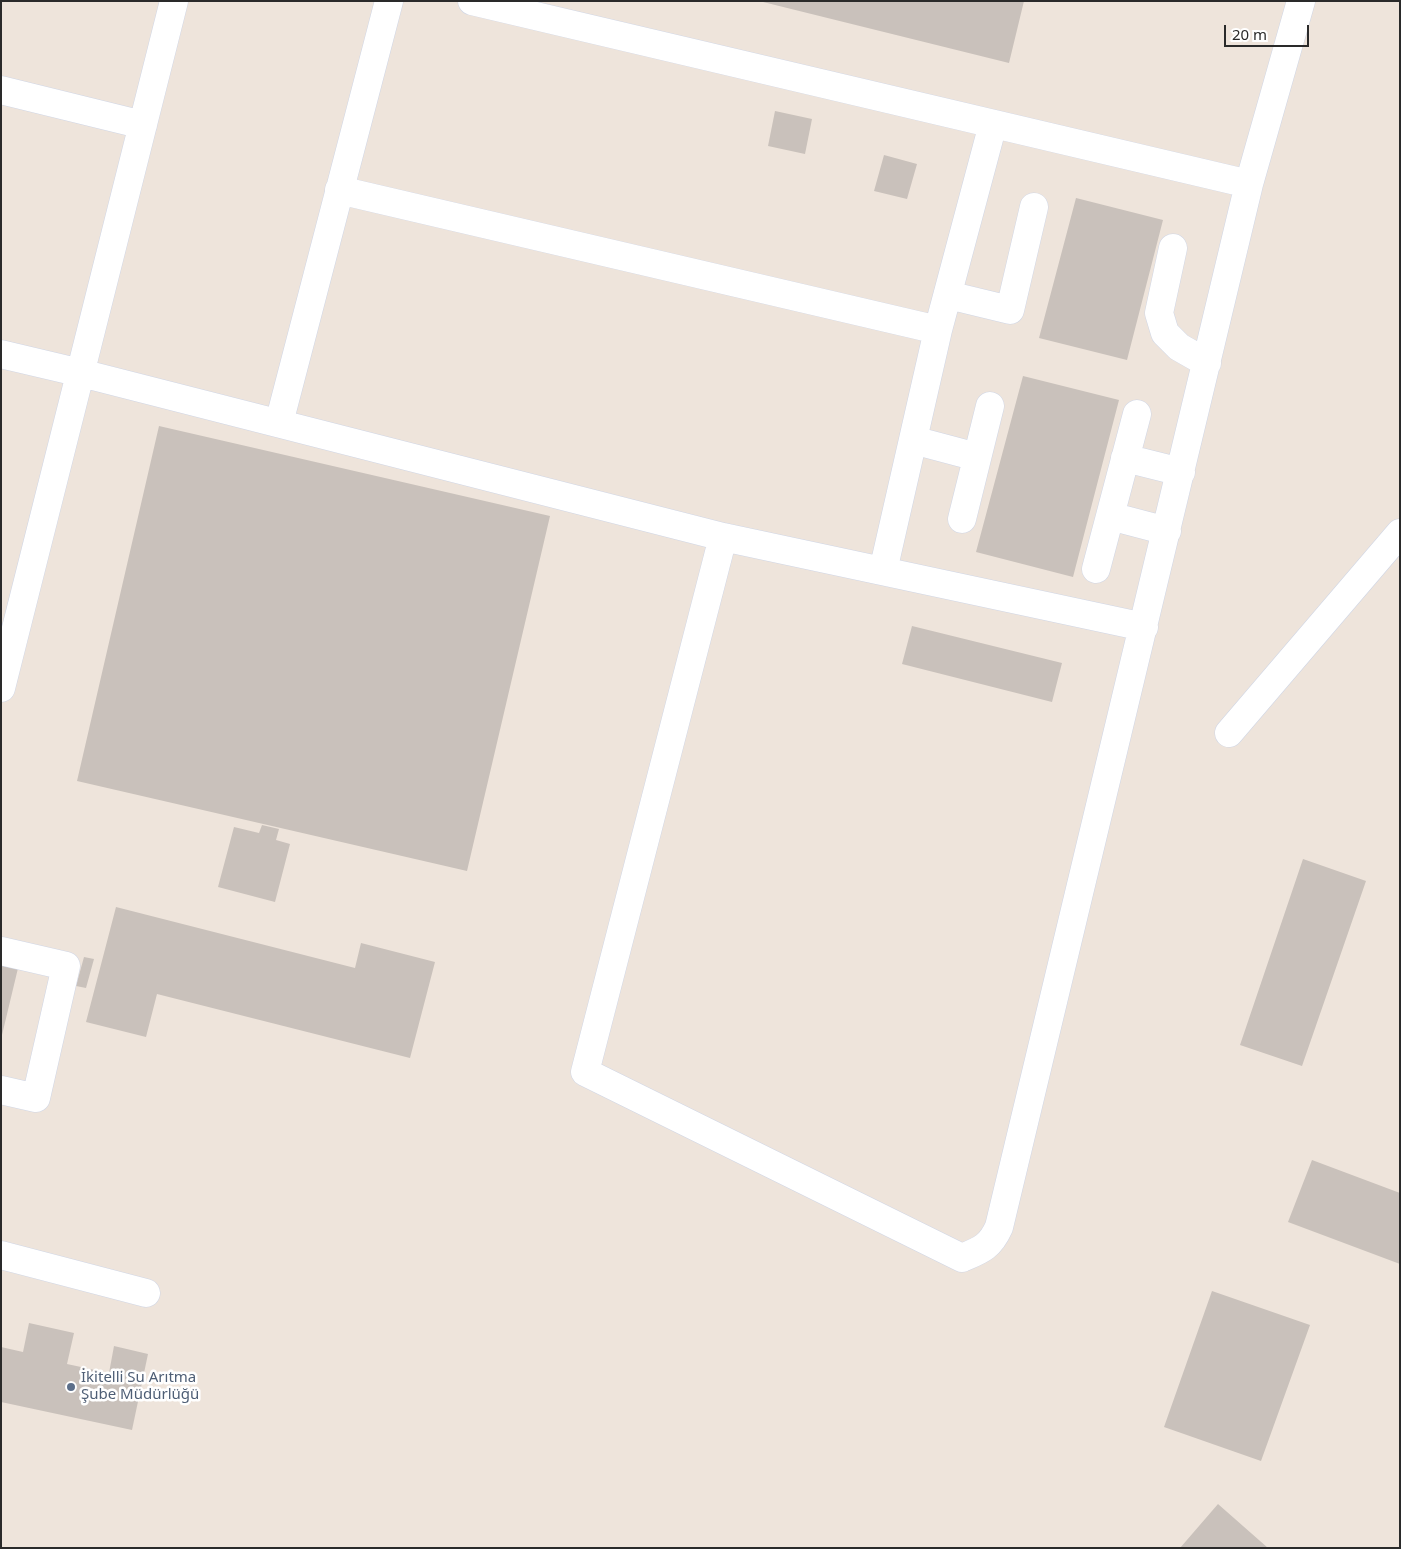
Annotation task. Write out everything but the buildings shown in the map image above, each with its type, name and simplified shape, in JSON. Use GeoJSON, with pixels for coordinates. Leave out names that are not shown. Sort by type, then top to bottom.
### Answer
{"type":"FeatureCollection","features":[{"type":"Feature","properties":{"kind":"street"},"geometry":{"type":"LineString","coordinates":[[1,688],[174,1]]}},
{"type":"Feature","properties":{"kind":"street"},"geometry":{"type":"LineString","coordinates":[[279,423],[388,1]]}},
{"type":"Feature","properties":{"kind":"street"},"geometry":{"type":"LineString","coordinates":[[472,1],[1249,184]]}},
{"type":"Feature","properties":{"kind":"street"},"geometry":{"type":"LineString","coordinates":[[723,537],[585,1072],[962,1258],[984,1249],[993,1240],[999,1227],[1249,184],[1300,1]]}},
{"type":"Feature","properties":{"kind":"street"},"geometry":{"type":"LineString","coordinates":[[1,90],[143,125]]}},
{"type":"Feature","properties":{"kind":"street"},"geometry":{"type":"LineString","coordinates":[[883,571],[938,330],[993,124]]}},
{"type":"Feature","properties":{"kind":"street"},"geometry":{"type":"LineString","coordinates":[[339,190],[938,330]]}},
{"type":"Feature","properties":{"kind":"street"},"geometry":{"type":"LineString","coordinates":[[948,295],[1010,310],[1034,207]]}},
{"type":"Feature","properties":{"kind":"street"},"geometry":{"type":"LineString","coordinates":[[1173,248],[1159,313],[1165,334],[1179,347],[1207,363]]}},
{"type":"Feature","properties":{"kind":"street"},"geometry":{"type":"LineString","coordinates":[[1,354],[723,537],[1144,627]]}},
{"type":"Feature","properties":{"kind":"street"},"geometry":{"type":"LineString","coordinates":[[962,519],[990,406]]}},
{"type":"Feature","properties":{"kind":"street"},"geometry":{"type":"LineString","coordinates":[[1096,569],[1137,414]]}},
{"type":"Feature","properties":{"kind":"street"},"geometry":{"type":"LineString","coordinates":[[913,440],[977,457]]}},
{"type":"Feature","properties":{"kind":"street"},"geometry":{"type":"LineString","coordinates":[[1125,458],[1181,472]]}},
{"type":"Feature","properties":{"kind":"street"},"geometry":{"type":"LineString","coordinates":[[1110,516],[1167,531]]}},
{"type":"Feature","properties":{"kind":"street"},"geometry":{"type":"LineString","coordinates":[[1229,734],[1400,533]]}},
{"type":"Feature","properties":{"kind":"street"},"geometry":{"type":"LineString","coordinates":[[1,951],[66,966],[36,1098],[1,1090]]}},
{"type":"Feature","properties":{"kind":"street"},"geometry":{"type":"LineString","coordinates":[[1,1255],[146,1293]]}},
{"type":"Feature","properties":{"kind":"place","name":"İkitelli Su Arıtma Şube Müdürlüğü"},"geometry":{"type":"Point","coordinates":[71,1387]}}]}
